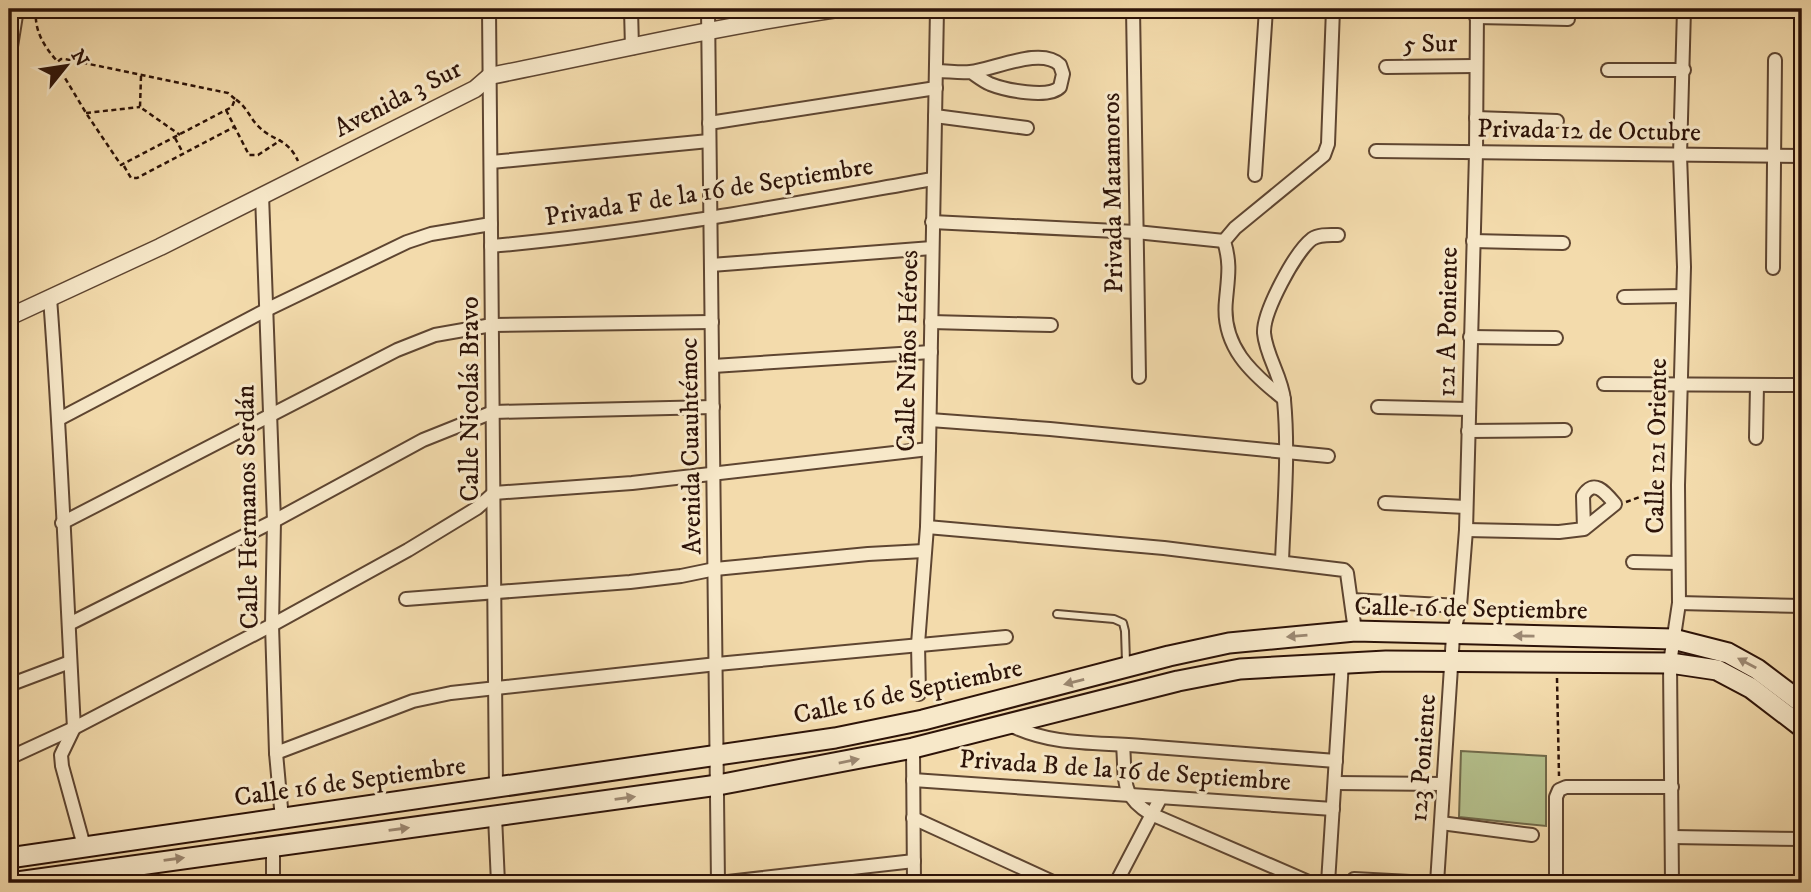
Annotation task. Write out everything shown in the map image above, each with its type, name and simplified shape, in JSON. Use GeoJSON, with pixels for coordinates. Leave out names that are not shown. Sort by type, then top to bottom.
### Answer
{"type":"FeatureCollection","features":[{"type":"Feature","properties":{"kind":"main road","name":"Calle 16 de Septiembre"},"geometry":{"type":"LineString","coordinates":[[9,858],[835,738],[923,720],[1168,656],[1229,643],[1355,631],[1453,636],[1672,639],[1728,653],[1757,669],[1802,704]]}},
{"type":"Feature","properties":{"kind":"main road","name":"Calle 16 de Septiembre"},"geometry":{"type":"LineString","coordinates":[[9,883],[93,877],[273,846],[718,785],[913,748],[1178,681],[1240,669],[1342,662],[1557,660],[1670,663],[1717,670],[1751,688],[1802,727]]}},
{"type":"Feature","properties":{"kind":"street"},"geometry":{"type":"LineString","coordinates":[[9,59],[16,9]]}},
{"type":"Feature","properties":{"kind":"street","name":"Calle Nicolás Bravo"},"geometry":{"type":"LineString","coordinates":[[489,9],[496,788]]}},
{"type":"Feature","properties":{"kind":"street"},"geometry":{"type":"LineString","coordinates":[[631,9],[632,48]]}},
{"type":"Feature","properties":{"kind":"street","name":"Avenida Cuauhtémoc"},"geometry":{"type":"LineString","coordinates":[[708,9],[719,883]]}},
{"type":"Feature","properties":{"kind":"street","name":"Avenida 3 Sur"},"geometry":{"type":"LineString","coordinates":[[9,317],[160,247],[475,89],[490,76],[708,30],[836,9]]}},
{"type":"Feature","properties":{"kind":"street","name":"Calle Niños Héroes"},"geometry":{"type":"LineString","coordinates":[[919,694],[918,645],[927,527],[930,420],[937,9]]}},
{"type":"Feature","properties":{"kind":"street","name":"Privada Matamoros"},"geometry":{"type":"LineString","coordinates":[[1133,9],[1139,377]]}},
{"type":"Feature","properties":{"kind":"street"},"geometry":{"type":"LineString","coordinates":[[1255,175],[1266,9]]}},
{"type":"Feature","properties":{"kind":"street"},"geometry":{"type":"LineString","coordinates":[[1224,241],[1235,228],[1324,155],[1328,144],[1333,9]]}},
{"type":"Feature","properties":{"kind":"street","name":"Calle 121 Oriente"},"geometry":{"type":"LineString","coordinates":[[1672,883],[1670,663],[1679,603],[1678,485],[1683,296],[1680,155],[1684,9]]}},
{"type":"Feature","properties":{"kind":"street"},"geometry":{"type":"LineString","coordinates":[[1477,13],[1568,19]]}},
{"type":"Feature","properties":{"kind":"street","name":"121 A Poniente"},"geometry":{"type":"LineString","coordinates":[[1453,636],[1460,606],[1466,530],[1477,13]]}},
{"type":"Feature","properties":{"kind":"street"},"geometry":{"type":"LineString","coordinates":[[937,71],[971,72],[1012,62],[1049,58],[1060,65],[1063,74],[1060,87],[1052,93],[1000,88],[986,83],[971,72]]}},
{"type":"Feature","properties":{"kind":"street"},"geometry":{"type":"LineString","coordinates":[[1773,268],[1775,60]]}},
{"type":"Feature","properties":{"kind":"street","name":"5 Sur"},"geometry":{"type":"LineString","coordinates":[[1386,67],[1475,66]]}},
{"type":"Feature","properties":{"kind":"street"},"geometry":{"type":"LineString","coordinates":[[1608,70],[1684,71]]}},
{"type":"Feature","properties":{"kind":"street"},"geometry":{"type":"LineString","coordinates":[[709,124],[936,88]]}},
{"type":"Feature","properties":{"kind":"street"},"geometry":{"type":"LineString","coordinates":[[935,116],[1027,128]]}},
{"type":"Feature","properties":{"kind":"street"},"geometry":{"type":"LineString","coordinates":[[1476,118],[1557,121]]}},
{"type":"Feature","properties":{"kind":"street"},"geometry":{"type":"LineString","coordinates":[[491,162],[709,141]]}},
{"type":"Feature","properties":{"kind":"street","name":"Privada 12 de Octubre"},"geometry":{"type":"LineString","coordinates":[[1376,151],[1802,156]]}},
{"type":"Feature","properties":{"kind":"street","name":"Privada F de la 16 de Septiembre"},"geometry":{"type":"LineString","coordinates":[[491,246],[710,218],[933,179]]}},
{"type":"Feature","properties":{"kind":"street","name":"Calle Hermanos Serdán"},"geometry":{"type":"LineString","coordinates":[[262,195],[274,521],[272,625],[276,753],[282,819]]}},
{"type":"Feature","properties":{"kind":"street"},"geometry":{"type":"LineString","coordinates":[[932,222],[1136,232],[1224,241]]}},
{"type":"Feature","properties":{"kind":"street"},"geometry":{"type":"LineString","coordinates":[[59,419],[266,310],[407,242],[431,234],[491,224]]}},
{"type":"Feature","properties":{"kind":"street"},"geometry":{"type":"LineString","coordinates":[[1282,561],[1286,451],[1284,399],[1281,381],[1264,334],[1269,309],[1305,245],[1315,236],[1338,234]]}},
{"type":"Feature","properties":{"kind":"street"},"geometry":{"type":"LineString","coordinates":[[1224,241],[1230,260],[1225,322],[1230,340],[1242,359],[1263,382],[1284,399]]}},
{"type":"Feature","properties":{"kind":"street"},"geometry":{"type":"LineString","coordinates":[[1473,241],[1563,243]]}},
{"type":"Feature","properties":{"kind":"street"},"geometry":{"type":"LineString","coordinates":[[711,265],[932,248]]}},
{"type":"Feature","properties":{"kind":"street"},"geometry":{"type":"LineString","coordinates":[[1624,297],[1683,296]]}},
{"type":"Feature","properties":{"kind":"street"},"geometry":{"type":"LineString","coordinates":[[50,298],[59,419],[74,728],[61,755],[84,846]]}},
{"type":"Feature","properties":{"kind":"street"},"geometry":{"type":"LineString","coordinates":[[62,523],[415,342],[435,335],[492,325],[712,322]]}},
{"type":"Feature","properties":{"kind":"street"},"geometry":{"type":"LineString","coordinates":[[931,322],[1051,325]]}},
{"type":"Feature","properties":{"kind":"street"},"geometry":{"type":"LineString","coordinates":[[1470,337],[1556,338]]}},
{"type":"Feature","properties":{"kind":"street"},"geometry":{"type":"LineString","coordinates":[[712,366],[931,352]]}},
{"type":"Feature","properties":{"kind":"street"},"geometry":{"type":"LineString","coordinates":[[1604,384],[1802,386]]}},
{"type":"Feature","properties":{"kind":"street"},"geometry":{"type":"LineString","coordinates":[[1756,438],[1757,386]]}},
{"type":"Feature","properties":{"kind":"street"},"geometry":{"type":"LineString","coordinates":[[69,624],[274,521],[423,440],[493,412],[713,407]]}},
{"type":"Feature","properties":{"kind":"street"},"geometry":{"type":"LineString","coordinates":[[1378,407],[1469,409]]}},
{"type":"Feature","properties":{"kind":"street"},"geometry":{"type":"LineString","coordinates":[[930,420],[1328,456]]}},
{"type":"Feature","properties":{"kind":"street"},"geometry":{"type":"LineString","coordinates":[[1468,431],[1565,430]]}},
{"type":"Feature","properties":{"kind":"street"},"geometry":{"type":"LineString","coordinates":[[9,758],[74,728],[272,625],[408,550],[477,508],[494,493],[632,483],[929,449]]}},
{"type":"Feature","properties":{"kind":"street"},"geometry":{"type":"LineString","coordinates":[[1466,530],[1540,532],[1584,529],[1615,504],[1596,486],[1583,496],[1584,529]]}},
{"type":"Feature","properties":{"kind":"street"},"geometry":{"type":"LineString","coordinates":[[1385,503],[1466,507]]}},
{"type":"Feature","properties":{"kind":"street"},"geometry":{"type":"LineString","coordinates":[[927,527],[1282,561],[1344,570],[1347,573],[1352,600],[1355,631]]}},
{"type":"Feature","properties":{"kind":"street"},"geometry":{"type":"LineString","coordinates":[[406,599],[642,580],[715,569],[924,551]]}},
{"type":"Feature","properties":{"kind":"street"},"geometry":{"type":"LineString","coordinates":[[1633,562],[1678,563]]}},
{"type":"Feature","properties":{"kind":"street"},"geometry":{"type":"LineString","coordinates":[[1352,600],[1460,606]]}},
{"type":"Feature","properties":{"kind":"street"},"geometry":{"type":"LineString","coordinates":[[1679,603],[1802,606]]}},
{"type":"Feature","properties":{"kind":"street","name":"123 Poniente"},"geometry":{"type":"LineString","coordinates":[[1437,883],[1453,636]]}},
{"type":"Feature","properties":{"kind":"street"},"geometry":{"type":"LineString","coordinates":[[276,753],[413,701],[451,694],[717,664],[1006,637]]}},
{"type":"Feature","properties":{"kind":"street"},"geometry":{"type":"LineString","coordinates":[[9,685],[70,662]]}},
{"type":"Feature","properties":{"kind":"street"},"geometry":{"type":"LineString","coordinates":[[1328,883],[1342,662]]}},
{"type":"Feature","properties":{"kind":"street"},"geometry":{"type":"LineString","coordinates":[[1010,724],[1026,733],[1064,743],[1336,761]]}},
{"type":"Feature","properties":{"kind":"street"},"geometry":{"type":"LineString","coordinates":[[1123,745],[1128,794],[1137,805],[1311,883]]}},
{"type":"Feature","properties":{"kind":"street"},"geometry":{"type":"LineString","coordinates":[[913,748],[914,883]]}},
{"type":"Feature","properties":{"kind":"street","name":"Privada B de la 16 de Septiembre"},"geometry":{"type":"LineString","coordinates":[[913,780],[1333,809]]}},
{"type":"Feature","properties":{"kind":"street"},"geometry":{"type":"LineString","coordinates":[[1336,783],[1443,784]]}},
{"type":"Feature","properties":{"kind":"street"},"geometry":{"type":"LineString","coordinates":[[1556,883],[1556,797],[1559,790],[1566,787],[1672,787]]}},
{"type":"Feature","properties":{"kind":"street"},"geometry":{"type":"LineString","coordinates":[[1116,883],[1161,797]]}},
{"type":"Feature","properties":{"kind":"street"},"geometry":{"type":"LineString","coordinates":[[495,816],[498,883]]}},
{"type":"Feature","properties":{"kind":"street"},"geometry":{"type":"LineString","coordinates":[[913,818],[1055,883]]}},
{"type":"Feature","properties":{"kind":"street"},"geometry":{"type":"LineString","coordinates":[[1441,823],[1532,835]]}},
{"type":"Feature","properties":{"kind":"street"},"geometry":{"type":"LineString","coordinates":[[1672,837],[1802,839]]}},
{"type":"Feature","properties":{"kind":"street"},"geometry":{"type":"LineString","coordinates":[[273,846],[274,883]]}},
{"type":"Feature","properties":{"kind":"street"},"geometry":{"type":"LineString","coordinates":[[719,883],[810,878],[914,861]]}},
{"type":"Feature","properties":{"kind":"street"},"geometry":{"type":"LineString","coordinates":[[1354,879],[1429,883]]}},
{"type":"Feature","properties":{"kind":"lane"},"geometry":{"type":"LineString","coordinates":[[1057,614],[1114,619],[1122,623],[1125,631],[1126,668]]}},
{"type":"Feature","properties":{"kind":"path"},"geometry":{"type":"LineString","coordinates":[[36,9],[36,25],[45,47],[57,61],[57,66],[86,113],[131,178],[137,178],[234,127]]}},
{"type":"Feature","properties":{"kind":"path"},"geometry":{"type":"LineString","coordinates":[[57,61],[65,59],[228,93],[246,108],[258,126],[292,149],[304,174]]}},
{"type":"Feature","properties":{"kind":"path"},"geometry":{"type":"LineString","coordinates":[[140,107],[141,76]]}},
{"type":"Feature","properties":{"kind":"path"},"geometry":{"type":"LineString","coordinates":[[124,165],[232,107],[235,100]]}},
{"type":"Feature","properties":{"kind":"path"},"geometry":{"type":"LineString","coordinates":[[86,113],[140,107],[180,135]]}},
{"type":"Feature","properties":{"kind":"path"},"geometry":{"type":"LineString","coordinates":[[226,110],[249,156],[258,155],[281,140]]}},
{"type":"Feature","properties":{"kind":"path"},"geometry":{"type":"LineString","coordinates":[[175,138],[183,153]]}},
{"type":"Feature","properties":{"kind":"path"},"geometry":{"type":"LineString","coordinates":[[1615,504],[1678,485]]}},
{"type":"Feature","properties":{"kind":"path"},"geometry":{"type":"LineString","coordinates":[[1557,660],[1559,790]]}},
{"type":"Feature","properties":{"kind":"green space"},"geometry":{"type":"Polygon","coordinates":[[[1461,751],[1546,756],[1546,826],[1459,817],[1461,751]]]}}]}
